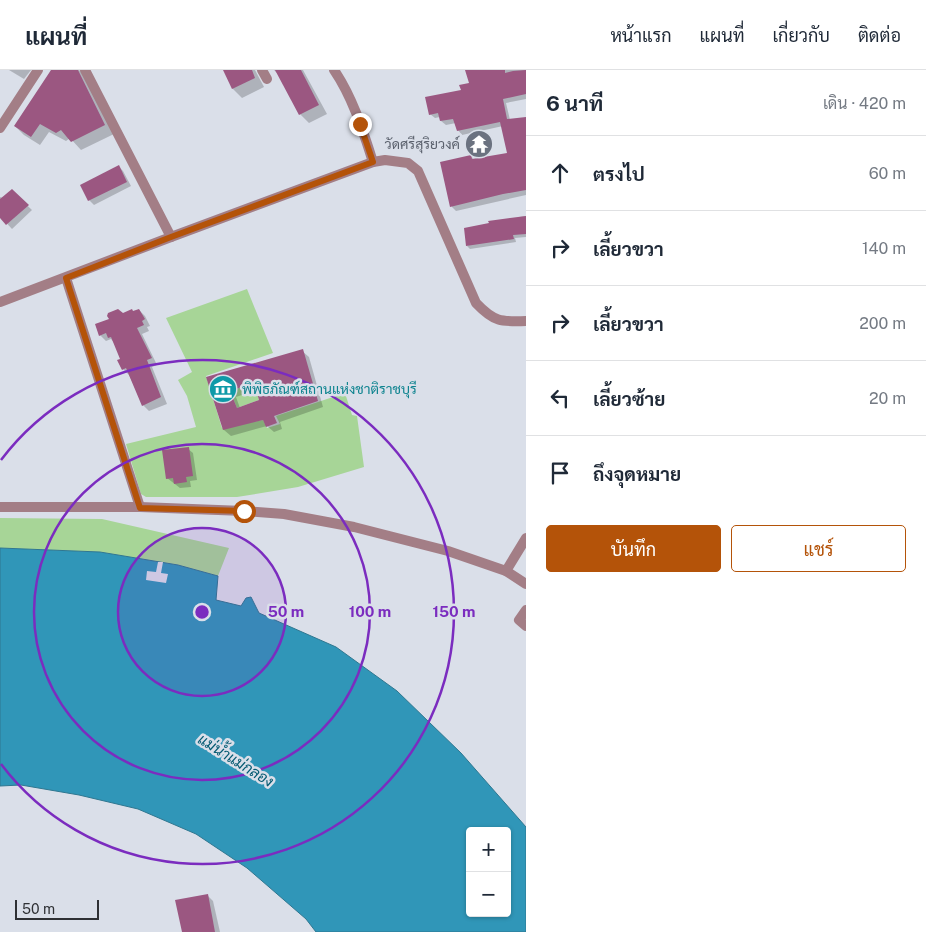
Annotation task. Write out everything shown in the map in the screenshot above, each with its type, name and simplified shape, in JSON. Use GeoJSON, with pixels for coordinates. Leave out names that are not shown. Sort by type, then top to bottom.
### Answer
{"type":"FeatureCollection","features":[{"type":"Feature","properties":{"kind":"street"},"geometry":{"type":"LineString","coordinates":[[0,128],[38,70]]}},
{"type":"Feature","properties":{"kind":"street"},"geometry":{"type":"LineString","coordinates":[[84,70],[171,237]]}},
{"type":"Feature","properties":{"kind":"street"},"geometry":{"type":"LineString","coordinates":[[334,70],[342,81],[356,112],[373,162]]}},
{"type":"Feature","properties":{"kind":"street"},"geometry":{"type":"LineString","coordinates":[[0,302],[373,162],[385,160],[408,163],[418,171],[476,303],[487,314],[504,321],[526,321]]}},
{"type":"Feature","properties":{"kind":"street"},"geometry":{"type":"LineString","coordinates":[[66,278],[140,508]]}},
{"type":"Feature","properties":{"kind":"street"},"geometry":{"type":"LineString","coordinates":[[0,507],[140,508],[284,514],[354,527],[448,551],[506,571],[526,584]]}},
{"type":"Feature","properties":{"kind":"street"},"geometry":{"type":"LineString","coordinates":[[506,571],[526,538]]}},
{"type":"Feature","properties":{"kind":"street"},"geometry":{"type":"LineString","coordinates":[[526,610],[519,620],[526,626]]}},
{"type":"Feature","properties":{"kind":"green space"},"geometry":{"type":"Polygon","coordinates":[[[247,289],[273,353],[206,376],[222,428],[263,420],[267,428],[280,424],[276,416],[345,393],[352,415],[357,416],[364,467],[298,487],[237,497],[146,497],[141,494],[126,444],[196,427],[187,396],[178,380],[192,372],[166,318],[247,289]]]}},
{"type":"Feature","properties":{"kind":"green space"},"geometry":{"type":"Polygon","coordinates":[[[254,383],[259,400],[237,408],[230,391],[254,383]]]}},
{"type":"Feature","properties":{"kind":"green space"},"geometry":{"type":"Polygon","coordinates":[[[0,518],[102,519],[229,548],[218,576],[178,565],[100,552],[0,548],[0,518]]]}},
{"type":"Feature","properties":{"kind":"water","name":"แม่น้ำแม่กลอง"},"geometry":{"type":"Polygon","coordinates":[[[0,548],[100,552],[178,565],[218,576],[216,600],[241,606],[246,598],[251,597],[259,613],[336,647],[397,691],[461,753],[526,827],[526,932],[316,932],[306,919],[247,868],[196,834],[138,809],[79,795],[21,785],[0,786],[0,548]]]}},
{"type":"Feature","properties":{"kind":"pier"},"geometry":{"type":"Polygon","coordinates":[[[158,562],[163,562],[161,573],[168,574],[166,583],[146,580],[147,571],[156,572],[158,562]]]}},
{"type":"Feature","properties":{"kind":"building"},"geometry":{"type":"Polygon","coordinates":[[[51,70],[78,70],[105,125],[71,142],[61,130],[56,133],[40,124],[31,137],[14,126],[51,70]]]}},
{"type":"Feature","properties":{"kind":"building"},"geometry":{"type":"Polygon","coordinates":[[[223,70],[252,70],[255,78],[232,89],[223,70]]]}},
{"type":"Feature","properties":{"kind":"building"},"geometry":{"type":"Polygon","coordinates":[[[275,70],[301,70],[319,105],[299,115],[275,70]]]}},
{"type":"Feature","properties":{"kind":"building"},"geometry":{"type":"Polygon","coordinates":[[[465,70],[505,70],[505,73],[526,70],[526,94],[503,99],[507,119],[526,117],[526,190],[450,207],[440,162],[471,155],[472,159],[507,153],[500,122],[457,131],[453,119],[440,121],[438,113],[429,115],[425,97],[461,90],[459,85],[469,83],[465,70]]]}},
{"type":"Feature","properties":{"kind":"building"},"geometry":{"type":"Polygon","coordinates":[[[119,165],[127,182],[88,201],[80,185],[119,165]]]}},
{"type":"Feature","properties":{"kind":"building"},"geometry":{"type":"Polygon","coordinates":[[[12,189],[29,205],[6,225],[0,218],[0,199],[12,189]]]}},
{"type":"Feature","properties":{"kind":"building"},"geometry":{"type":"Polygon","coordinates":[[[526,216],[526,234],[513,235],[514,239],[466,246],[464,228],[489,223],[488,221],[526,216]]]}},
{"type":"Feature","properties":{"kind":"building"},"geometry":{"type":"Polygon","coordinates":[[[118,309],[123,313],[132,309],[133,311],[139,309],[145,319],[142,321],[144,325],[137,328],[152,358],[147,360],[161,397],[142,406],[126,368],[122,370],[117,360],[120,359],[111,337],[108,338],[106,333],[99,336],[95,324],[109,319],[108,313],[118,309]]]}},
{"type":"Feature","properties":{"kind":"building","name":"พิพิธภัณฑ์สถานแห่งชาติราชบุรี"},"geometry":{"type":"Polygon","coordinates":[[[303,349],[318,401],[274,416],[277,423],[266,427],[263,420],[223,430],[206,377],[303,349]],[[254,383],[230,391],[237,408],[259,400],[254,383]]]}},
{"type":"Feature","properties":{"kind":"building"},"geometry":{"type":"Polygon","coordinates":[[[189,447],[193,476],[186,477],[187,482],[174,484],[173,478],[166,479],[162,450],[189,447]]]}},
{"type":"Feature","properties":{"kind":"building"},"geometry":{"type":"Polygon","coordinates":[[[208,894],[215,932],[182,932],[175,900],[208,894]]]}},
{"type":"Feature","properties":{"kind":"place","name":"วัดศรีสุริยวงค์"},"geometry":{"type":"Point","coordinates":[479,144]}},
{"type":"Feature","properties":{"kind":"place","name":"พิพิธภัณฑ์สถานแห่งชาติราชบุรี"},"geometry":{"type":"Point","coordinates":[223,389]}},
{"type":"Feature","properties":{"kind":"route"},"geometry":{"type":"LineString","coordinates":[[244,511],[140,508],[66,278],[373,162],[360,124]]}}]}
